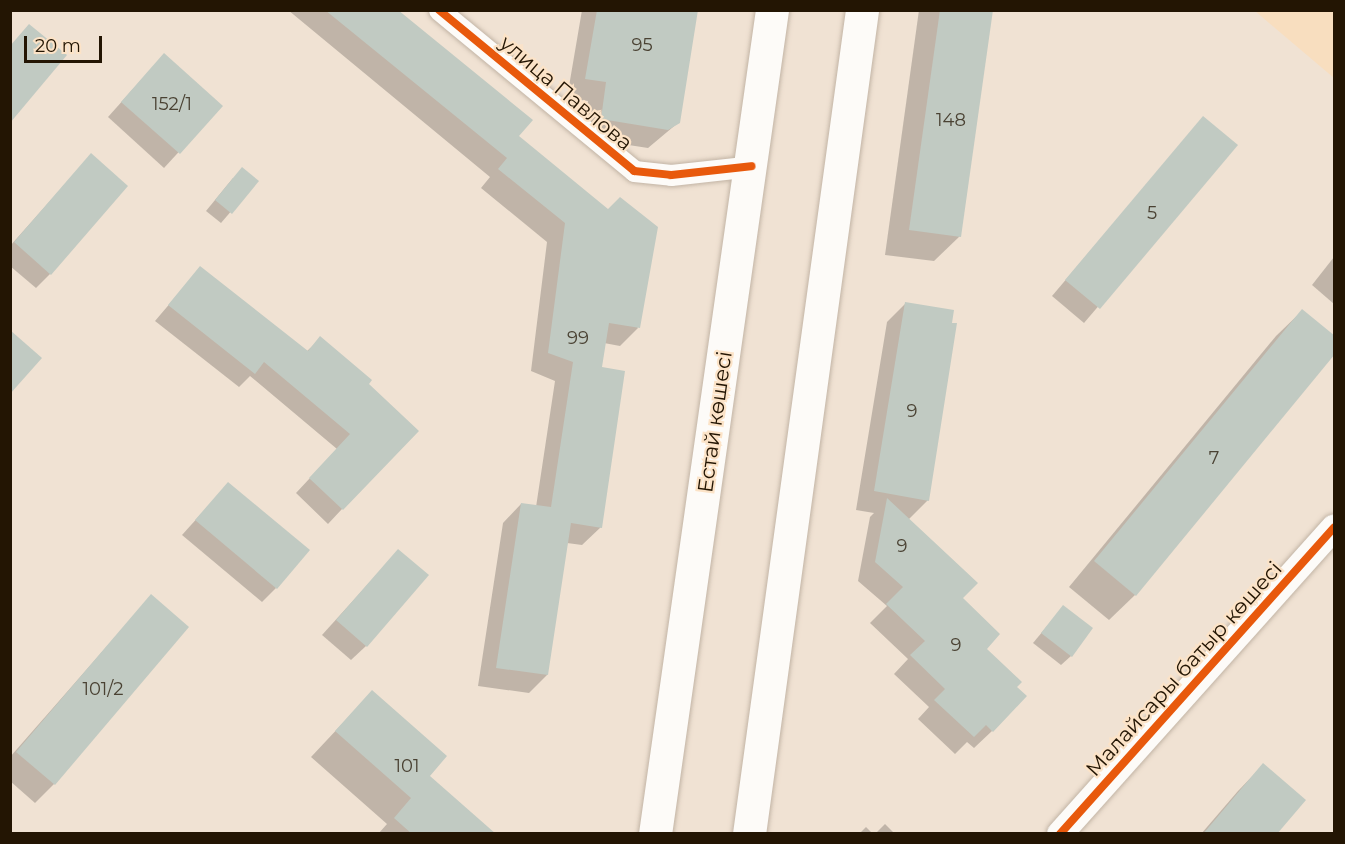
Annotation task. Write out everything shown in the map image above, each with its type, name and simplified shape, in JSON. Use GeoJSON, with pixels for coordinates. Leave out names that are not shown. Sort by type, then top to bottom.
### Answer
{"type":"FeatureCollection","features":[{"type":"Feature","properties":{"kind":"main road","name":"Естай көшесі"},"geometry":{"type":"LineString","coordinates":[[655,834],[752,166],[772,10]]}},
{"type":"Feature","properties":{"kind":"main road"},"geometry":{"type":"LineString","coordinates":[[749,834],[862,10]]}},
{"type":"Feature","properties":{"kind":"street","name":"улица Павлова"},"geometry":{"type":"LineString","coordinates":[[439,10],[634,171],[671,175],[752,166]]}},
{"type":"Feature","properties":{"kind":"street","name":"Малайсары батыр көшесі"},"geometry":{"type":"LineString","coordinates":[[1060,834],[1335,528]]}},
{"type":"Feature","properties":{"kind":"shaded area"},"geometry":{"type":"Polygon","coordinates":[[[1255,11],[1334,11],[1334,78],[1255,11]]]}},
{"type":"Feature","properties":{"kind":"building"},"geometry":{"type":"Polygon","coordinates":[[[325,10],[398,10],[533,120],[519,136],[608,209],[620,197],[658,227],[640,328],[609,323],[602,367],[625,371],[602,528],[571,523],[548,675],[496,668],[521,503],[551,507],[573,362],[548,353],[565,223],[498,169],[507,158],[325,10]]]}},
{"type":"Feature","properties":{"kind":"building"},"geometry":{"type":"Polygon","coordinates":[[[597,10],[698,10],[680,123],[668,130],[601,119],[606,82],[585,79],[597,10]]]}},
{"type":"Feature","properties":{"kind":"building"},"geometry":{"type":"Polygon","coordinates":[[[940,10],[993,10],[961,237],[909,230],[940,10]]]}},
{"type":"Feature","properties":{"kind":"building"},"geometry":{"type":"Polygon","coordinates":[[[29,24],[67,55],[10,123],[10,46],[29,24]]]}},
{"type":"Feature","properties":{"kind":"building"},"geometry":{"type":"Polygon","coordinates":[[[164,53],[223,106],[180,154],[121,102],[164,53]]]}},
{"type":"Feature","properties":{"kind":"building"},"geometry":{"type":"Polygon","coordinates":[[[1203,116],[1238,145],[1100,309],[1065,280],[1203,116]]]}},
{"type":"Feature","properties":{"kind":"building"},"geometry":{"type":"Polygon","coordinates":[[[91,153],[128,186],[51,275],[14,242],[91,153]]]}},
{"type":"Feature","properties":{"kind":"building"},"geometry":{"type":"Polygon","coordinates":[[[242,167],[259,181],[232,214],[215,200],[242,167]]]}},
{"type":"Feature","properties":{"kind":"building"},"geometry":{"type":"Polygon","coordinates":[[[200,266],[308,351],[320,336],[372,380],[369,384],[419,431],[343,510],[309,478],[350,434],[264,362],[255,374],[168,305],[200,266]]]}},
{"type":"Feature","properties":{"kind":"building"},"geometry":{"type":"Polygon","coordinates":[[[905,302],[954,310],[952,323],[957,323],[929,501],[874,491],[905,302]]]}},
{"type":"Feature","properties":{"kind":"building"},"geometry":{"type":"Polygon","coordinates":[[[1302,309],[1335,336],[1335,354],[1136,596],[1094,561],[1302,309]]]}},
{"type":"Feature","properties":{"kind":"building"},"geometry":{"type":"Polygon","coordinates":[[[10,330],[42,358],[10,394],[10,330]]]}},
{"type":"Feature","properties":{"kind":"building"},"geometry":{"type":"Polygon","coordinates":[[[228,482],[310,550],[277,589],[195,520],[228,482]]]}},
{"type":"Feature","properties":{"kind":"building"},"geometry":{"type":"Polygon","coordinates":[[[887,498],[978,583],[963,598],[1000,634],[987,649],[1022,682],[1017,687],[1027,696],[993,732],[986,725],[974,737],[934,700],[945,689],[910,655],[925,641],[886,604],[903,587],[875,562],[887,498]]]}},
{"type":"Feature","properties":{"kind":"building"},"geometry":{"type":"Polygon","coordinates":[[[398,549],[429,575],[367,647],[336,620],[398,549]]]}},
{"type":"Feature","properties":{"kind":"building"},"geometry":{"type":"Polygon","coordinates":[[[151,594],[189,627],[55,785],[16,752],[151,594]]]}},
{"type":"Feature","properties":{"kind":"building"},"geometry":{"type":"Polygon","coordinates":[[[1063,605],[1093,628],[1072,657],[1041,633],[1063,605]]]}},
{"type":"Feature","properties":{"kind":"building"},"geometry":{"type":"Polygon","coordinates":[[[372,690],[447,756],[430,776],[496,834],[412,834],[394,818],[411,798],[335,731],[372,690]]]}},
{"type":"Feature","properties":{"kind":"building"},"geometry":{"type":"Polygon","coordinates":[[[1263,763],[1306,800],[1277,834],[1203,834],[1263,763]]]}},
{"type":"Feature","properties":{"kind":"cycle path"},"geometry":{"type":"LineString","coordinates":[[439,10],[634,171],[671,175],[752,166]]}},
{"type":"Feature","properties":{"kind":"cycle path"},"geometry":{"type":"LineString","coordinates":[[1060,834],[1334,528]]}}]}
